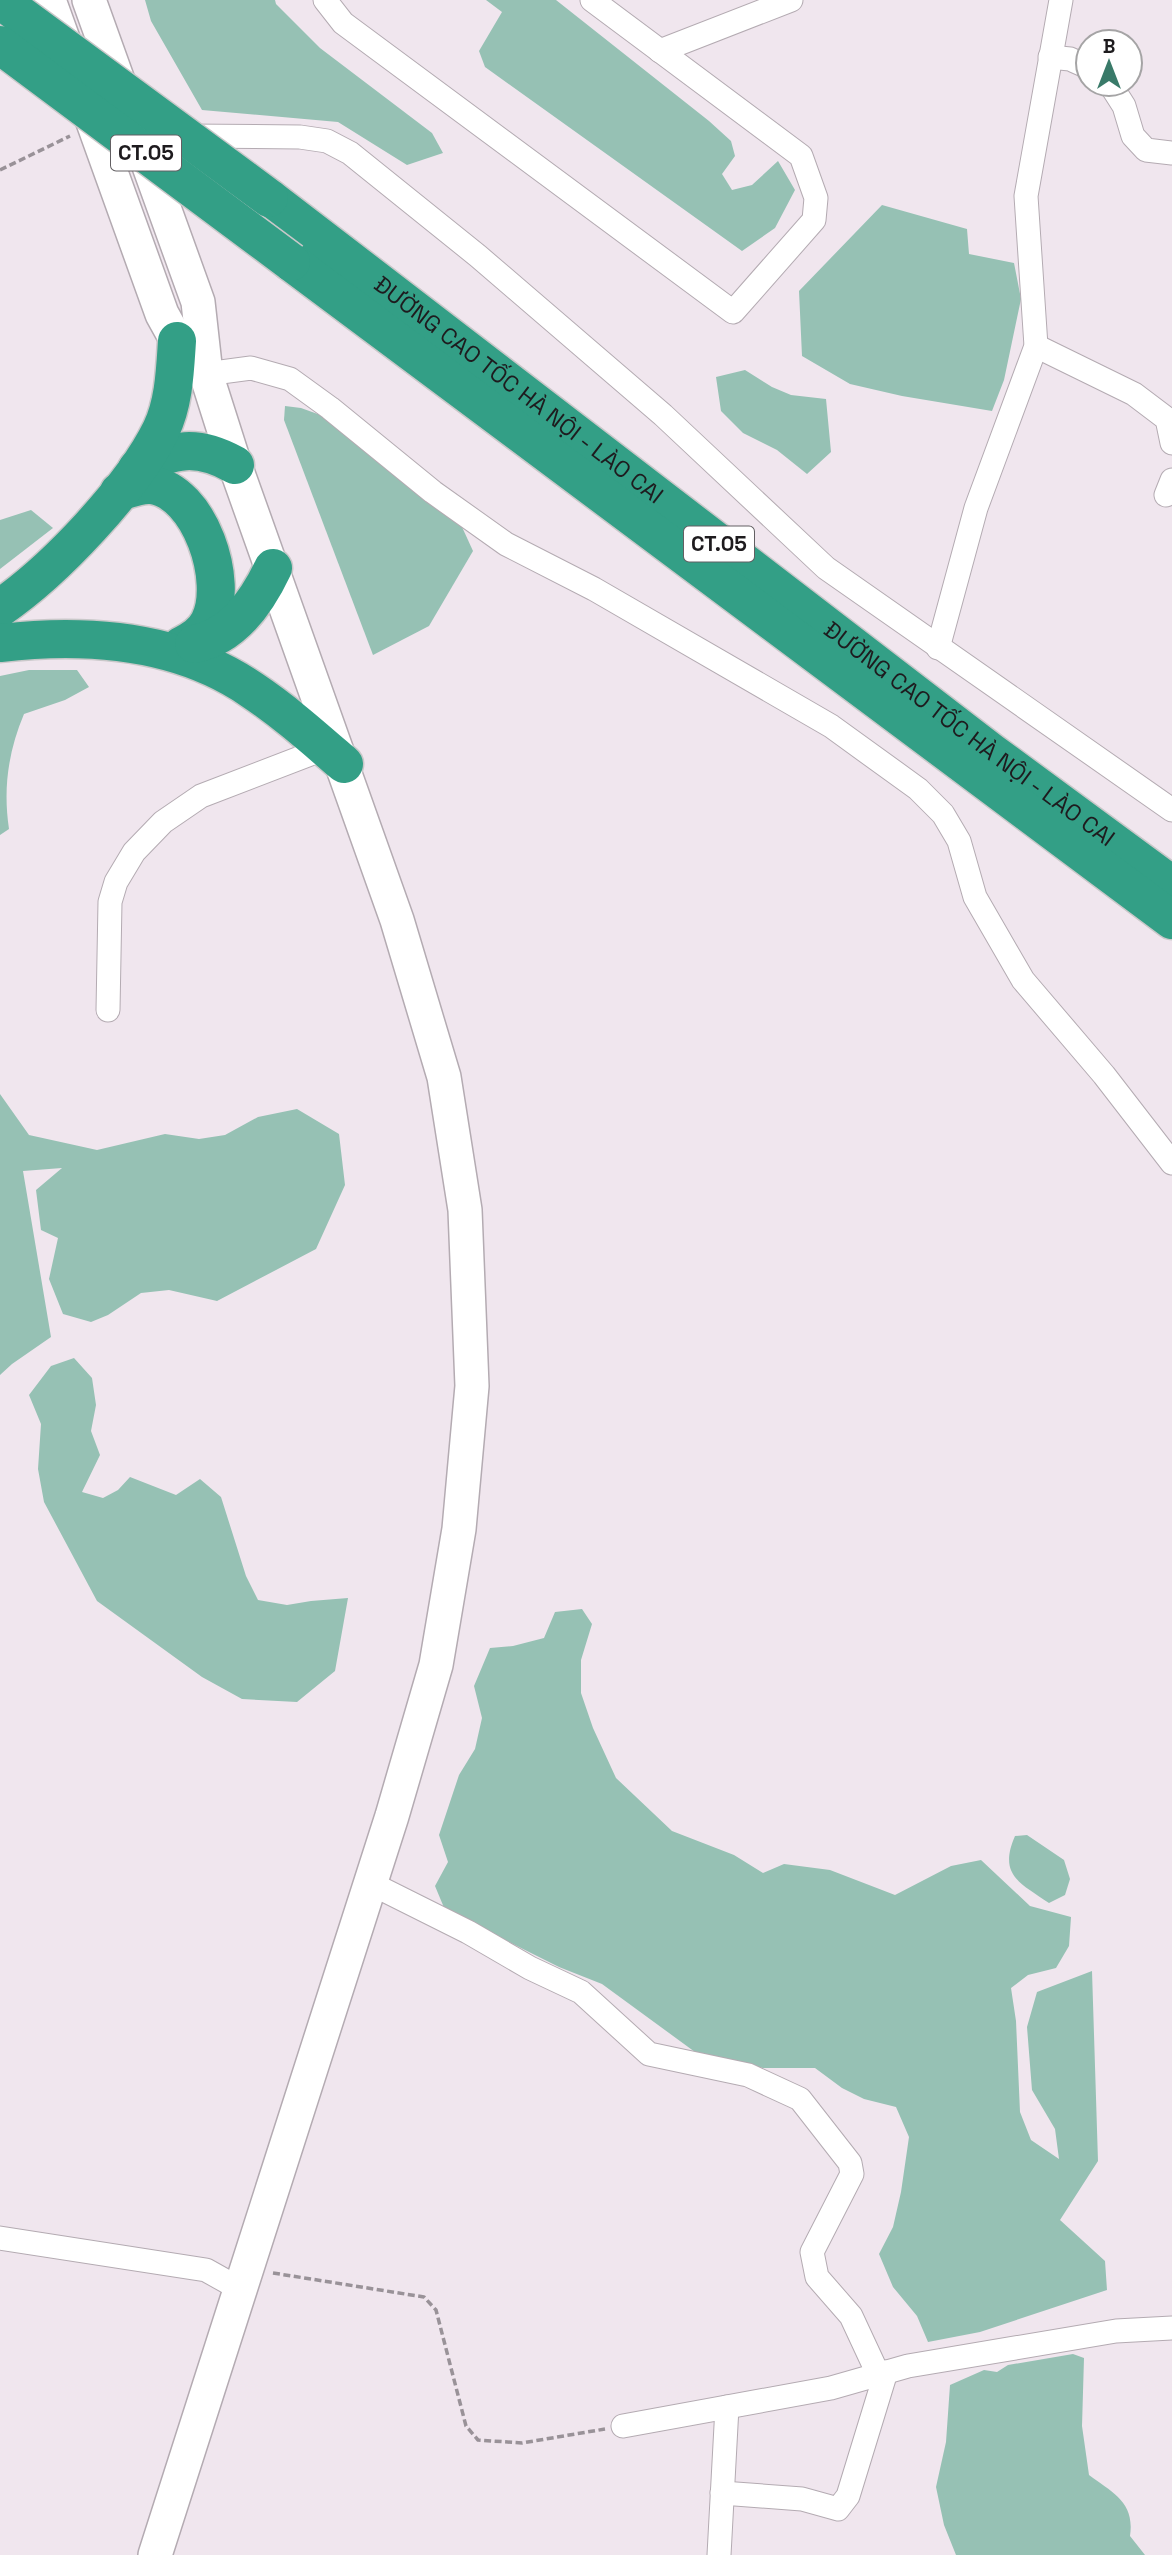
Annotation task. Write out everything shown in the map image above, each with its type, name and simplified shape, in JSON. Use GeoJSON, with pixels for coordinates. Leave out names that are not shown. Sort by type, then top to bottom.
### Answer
{"type":"FeatureCollection","features":[{"type":"Feature","properties":{"kind":"highway","name":"ĐƯỜNG CAO TỐC HÀ NỘI - LÀO CAI"},"geometry":{"type":"LineString","coordinates":[[0,0],[269,198],[970,736],[1172,885]]}},
{"type":"Feature","properties":{"kind":"highway","name":"ĐƯỜNG CAO TỐC HÀ NỘI - LÀO CAI"},"geometry":{"type":"LineString","coordinates":[[0,45],[1172,920]]}},
{"type":"Feature","properties":{"kind":"highway"},"geometry":{"type":"LineString","coordinates":[[0,608],[59,560],[128,480],[162,430],[174,389],[177,341]]}},
{"type":"Feature","properties":{"kind":"highway"},"geometry":{"type":"LineString","coordinates":[[128,480],[159,456],[173,452],[215,453],[235,465]]}},
{"type":"Feature","properties":{"kind":"highway"},"geometry":{"type":"LineString","coordinates":[[128,480],[150,485],[183,501],[196,518],[217,581],[216,602],[210,622],[201,634],[167,646]]}},
{"type":"Feature","properties":{"kind":"highway"},"geometry":{"type":"LineString","coordinates":[[0,643],[43,638],[98,638],[167,646],[208,641],[232,626],[261,594],[273,568]]}},
{"type":"Feature","properties":{"kind":"highway"},"geometry":{"type":"LineString","coordinates":[[167,646],[250,688],[335,756]]}},
{"type":"Feature","properties":{"kind":"main road"},"geometry":{"type":"LineString","coordinates":[[49,0],[162,314],[177,341],[206,374]]}},
{"type":"Feature","properties":{"kind":"main road"},"geometry":{"type":"LineString","coordinates":[[89,0],[198,302],[206,374],[335,756],[397,920],[444,1077],[465,1210],[472,1386],[459,1529],[436,1665],[370,1883],[155,2555]]}},
{"type":"Feature","properties":{"kind":"street"},"geometry":{"type":"LineString","coordinates":[[325,0],[343,23],[733,312],[814,220],[816,198],[801,156],[592,0]]}},
{"type":"Feature","properties":{"kind":"street"},"geometry":{"type":"LineString","coordinates":[[660,51],[791,0]]}},
{"type":"Feature","properties":{"kind":"street"},"geometry":{"type":"LineString","coordinates":[[938,648],[976,508],[1035,345],[1026,196],[1060,0]]}},
{"type":"Feature","properties":{"kind":"street"},"geometry":{"type":"LineString","coordinates":[[1050,57],[1074,61]]}},
{"type":"Feature","properties":{"kind":"street"},"geometry":{"type":"LineString","coordinates":[[1119,98],[1133,136],[1146,150],[1172,153]]}},
{"type":"Feature","properties":{"kind":"street"},"geometry":{"type":"LineString","coordinates":[[138,136],[300,137],[327,141],[350,153],[478,256],[663,415],[826,568],[1172,810]]}},
{"type":"Feature","properties":{"kind":"street"},"geometry":{"type":"LineString","coordinates":[[1035,345],[1134,394],[1167,419],[1172,443]]}},
{"type":"Feature","properties":{"kind":"street"},"geometry":{"type":"LineString","coordinates":[[206,374],[251,368],[290,379],[433,492],[506,544],[594,589],[831,726],[918,789],[943,814],[959,841],[975,897],[1023,980],[1104,1075],[1172,1163]]}},
{"type":"Feature","properties":{"kind":"street"},"geometry":{"type":"LineString","coordinates":[[108,1010],[110,902],[116,881],[134,852],[163,822],[201,796],[335,756]]}},
{"type":"Feature","properties":{"kind":"street"},"geometry":{"type":"LineString","coordinates":[[370,1883],[581,1992],[649,2054],[748,2075],[800,2099],[850,2163],[852,2174],[812,2252],[817,2277],[851,2316],[882,2373],[848,2496],[838,2509],[802,2499],[722,2493]]}},
{"type":"Feature","properties":{"kind":"street"},"geometry":{"type":"LineString","coordinates":[[0,2238],[244,2278]]}},
{"type":"Feature","properties":{"kind":"street"},"geometry":{"type":"LineString","coordinates":[[624,2426],[831,2388],[908,2366],[1116,2331],[1172,2328]]}},
{"type":"Feature","properties":{"kind":"street"},"geometry":{"type":"LineString","coordinates":[[719,2555],[727,2407]]}},
{"type":"Feature","properties":{"kind":"path"},"geometry":{"type":"LineString","coordinates":[[0,170],[94,124]]}},
{"type":"Feature","properties":{"kind":"path"},"geometry":{"type":"LineString","coordinates":[[244,2278],[424,2297],[436,2310],[466,2426],[478,2440],[522,2443],[624,2426]]}},
{"type":"Feature","properties":{"kind":"shaded area"},"geometry":{"type":"Polygon","coordinates":[[[145,0],[275,0],[320,48],[432,133],[443,153],[407,165],[338,122],[202,110],[151,21],[145,0]]]}},
{"type":"Feature","properties":{"kind":"shaded area"},"geometry":{"type":"Polygon","coordinates":[[[486,0],[556,0],[731,141],[735,156],[722,174],[732,190],[752,185],[778,161],[795,190],[775,228],[742,251],[485,67],[479,51],[502,12],[486,0]]]}},
{"type":"Feature","properties":{"kind":"shaded area"},"geometry":{"type":"Polygon","coordinates":[[[882,205],[967,229],[969,254],[1014,263],[1021,299],[1004,380],[992,411],[850,384],[802,356],[799,291],[882,205]]]}},
{"type":"Feature","properties":{"kind":"shaded area"},"geometry":{"type":"Polygon","coordinates":[[[745,370],[791,395],[826,399],[831,452],[807,474],[777,450],[743,433],[721,411],[716,377],[745,370]]]}},
{"type":"Feature","properties":{"kind":"shaded area"},"geometry":{"type":"Polygon","coordinates":[[[285,406],[301,408],[326,417],[457,516],[473,551],[429,626],[373,655],[284,420],[285,406]]]}},
{"type":"Feature","properties":{"kind":"shaded area"},"geometry":{"type":"Polygon","coordinates":[[[31,510],[53,528],[0,569],[0,520],[31,510]]]}},
{"type":"Feature","properties":{"kind":"shaded area"},"geometry":{"type":"Polygon","coordinates":[[[29,670],[77,670],[89,687],[65,700],[24,714],[8,771],[9,829],[0,835],[0,676],[29,670]]]}},
{"type":"Feature","properties":{"kind":"shaded area"},"geometry":{"type":"Polygon","coordinates":[[[0,1094],[29,1135],[97,1150],[165,1134],[199,1139],[225,1135],[258,1117],[297,1109],[339,1134],[345,1185],[316,1249],[217,1301],[169,1290],[141,1293],[108,1315],[91,1322],[63,1314],[49,1279],[58,1238],[41,1230],[36,1190],[62,1168],[23,1171],[51,1337],[0,1375],[0,1094]]]}},
{"type":"Feature","properties":{"kind":"shaded area"},"geometry":{"type":"Polygon","coordinates":[[[74,1358],[92,1378],[96,1405],[91,1431],[100,1455],[82,1492],[103,1498],[118,1490],[130,1477],[176,1495],[200,1479],[221,1497],[246,1576],[258,1600],[287,1605],[348,1598],[335,1671],[297,1702],[242,1699],[202,1677],[97,1601],[44,1502],[38,1469],[41,1424],[29,1395],[51,1366],[74,1358]]]}},
{"type":"Feature","properties":{"kind":"shaded area"},"geometry":{"type":"Polygon","coordinates":[[[582,1609],[592,1624],[581,1660],[581,1693],[593,1728],[616,1778],[672,1831],[734,1855],[763,1873],[784,1864],[830,1870],[895,1895],[951,1866],[981,1860],[1030,1906],[1071,1917],[1069,1946],[1056,1968],[1028,1975],[1011,1988],[1016,2021],[1020,2112],[1031,2140],[1059,2159],[1055,2129],[1032,2090],[1027,2027],[1037,1992],[1092,1971],[1098,2161],[1060,2220],[1105,2261],[1107,2290],[980,2332],[928,2342],[917,2316],[893,2287],[879,2254],[893,2227],[909,2137],[896,2107],[864,2099],[842,2088],[815,2068],[763,2068],[695,2052],[602,1984],[559,1967],[445,1910],[435,1886],[448,1862],[439,1835],[459,1775],[475,1749],[482,1718],[474,1686],[490,1648],[513,1646],[544,1638],[555,1612],[582,1609]]]}},
{"type":"Feature","properties":{"kind":"shaded area"},"geometry":{"type":"Polygon","coordinates":[[[1027,1835],[1064,1860],[1070,1879],[1065,1895],[1049,1903],[1021,1883],[1011,1869],[1010,1849],[1015,1836],[1027,1835]]]}},
{"type":"Feature","properties":{"kind":"shaded area"},"geometry":{"type":"Polygon","coordinates":[[[1073,2354],[1084,2358],[1082,2426],[1089,2475],[1114,2493],[1126,2507],[1131,2524],[1130,2536],[1145,2555],[956,2555],[944,2525],[936,2487],[946,2442],[950,2385],[984,2370],[997,2372],[1008,2365],[1073,2354]]]}}]}
